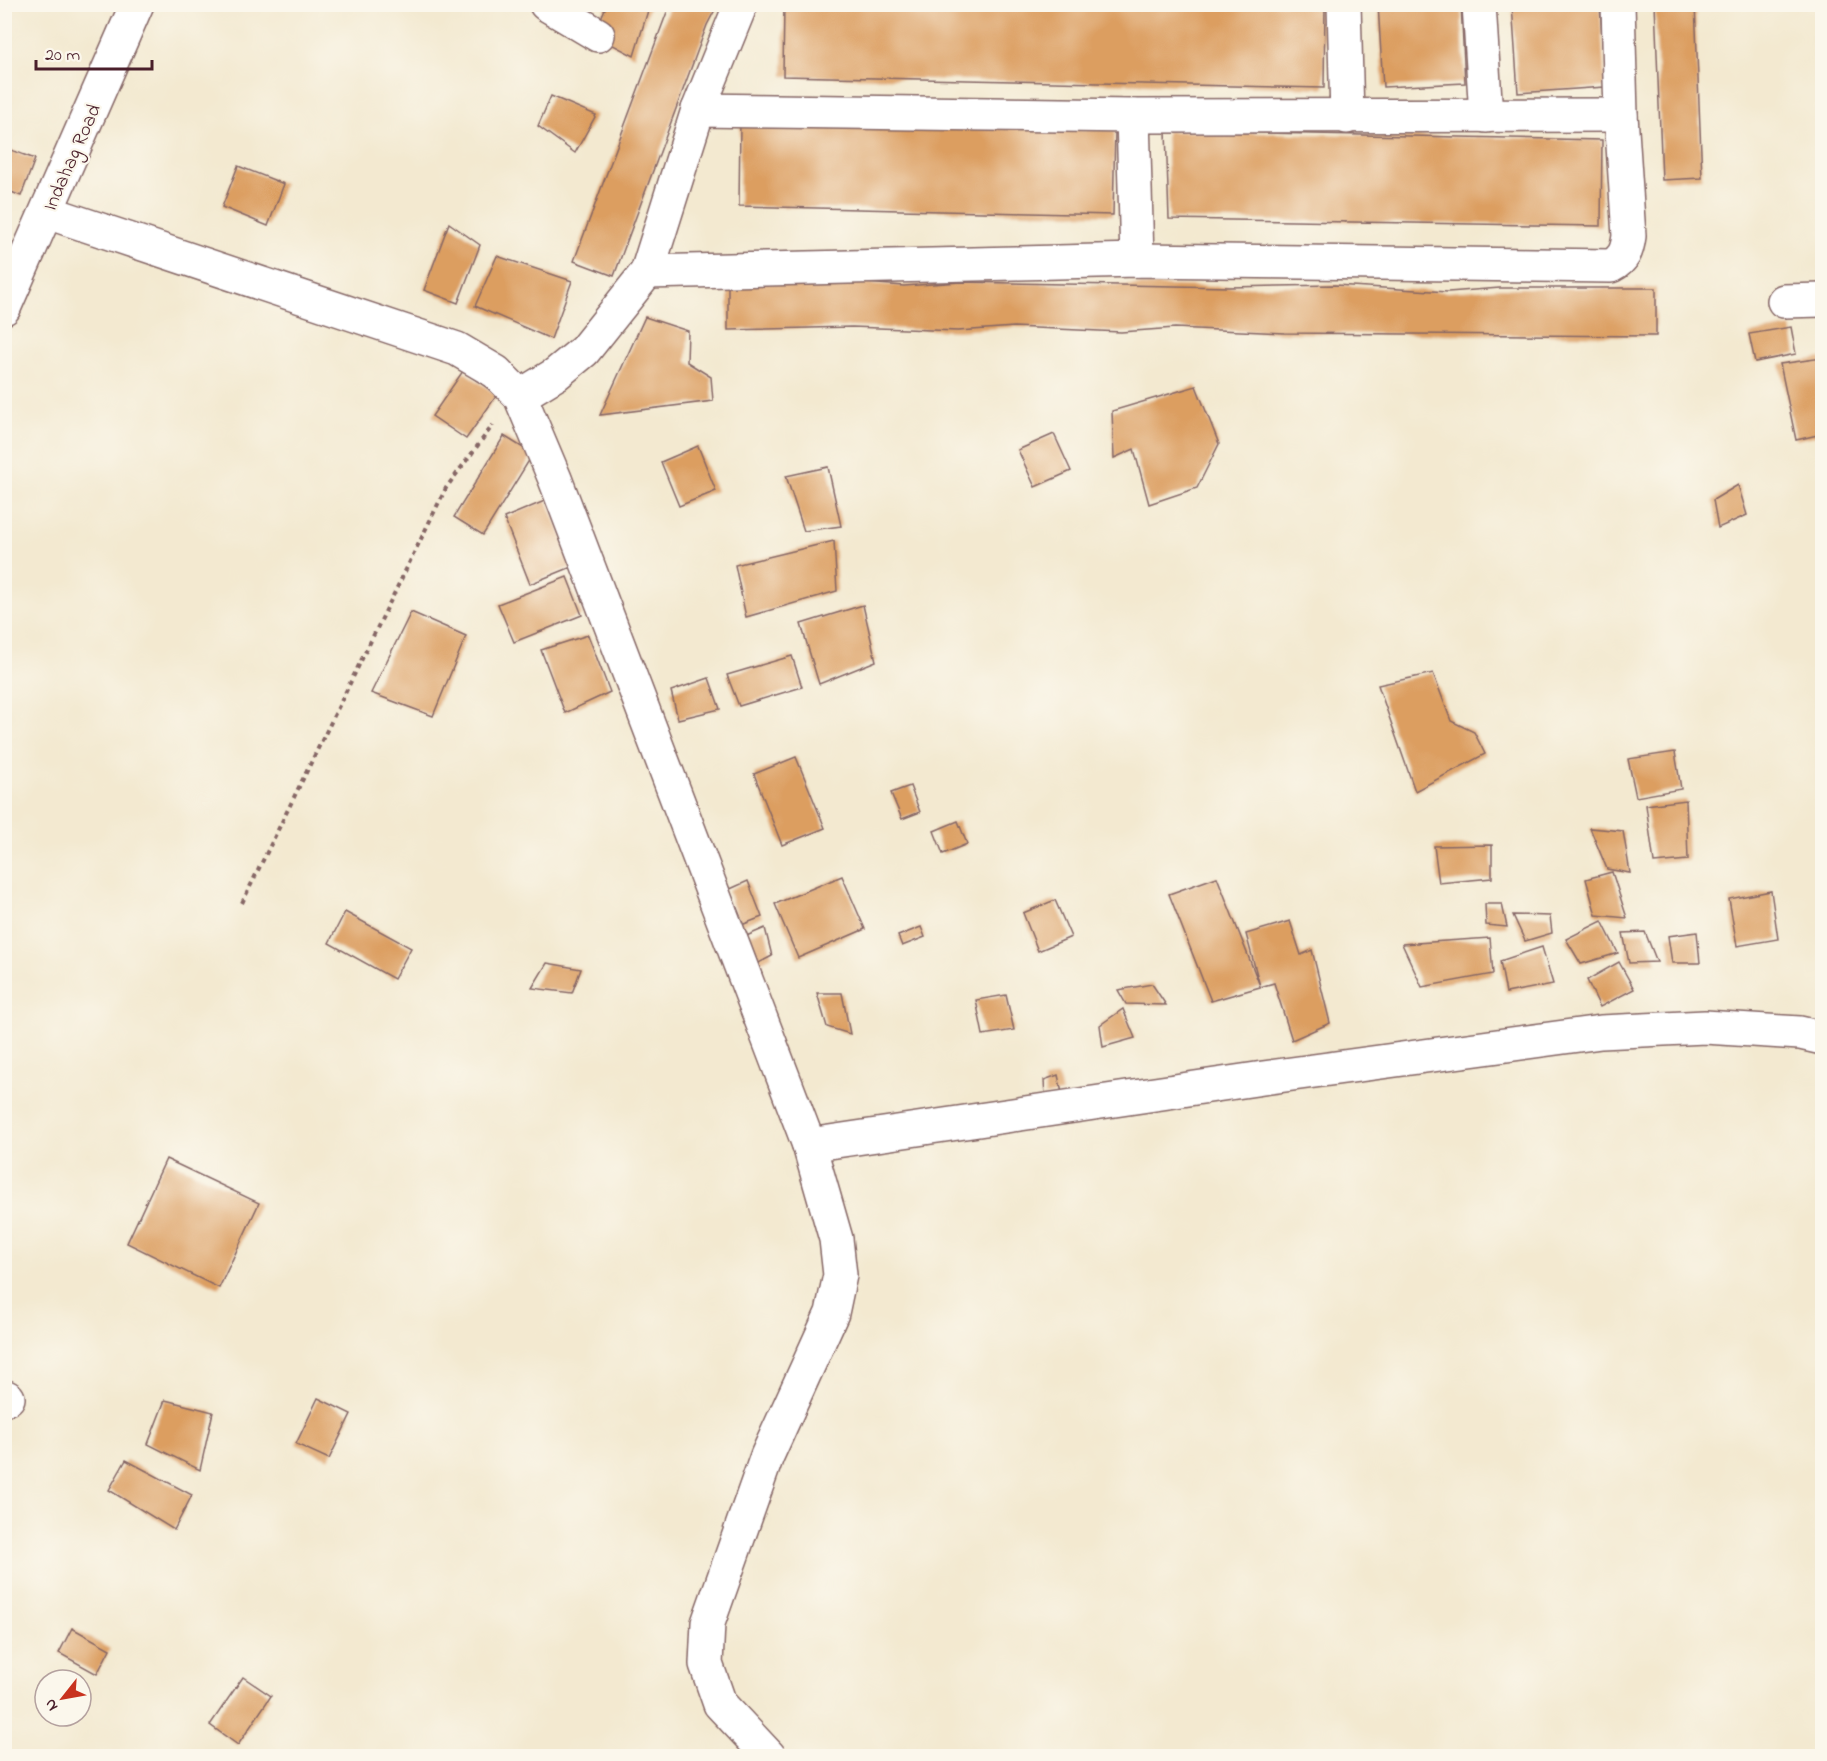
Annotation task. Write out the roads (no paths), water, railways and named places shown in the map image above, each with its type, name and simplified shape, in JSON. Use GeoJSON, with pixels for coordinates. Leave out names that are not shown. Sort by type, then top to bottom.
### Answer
{"type":"FeatureCollection","features":[{"type":"Feature","properties":{"kind":"street","name":"Indahag Road"},"geometry":{"type":"LineString","coordinates":[[4,308],[137,4]]}},
{"type":"Feature","properties":{"kind":"street"},"geometry":{"type":"LineString","coordinates":[[546,4],[598,35]]}},
{"type":"Feature","properties":{"kind":"street"},"geometry":{"type":"LineString","coordinates":[[520,396],[556,374],[584,351],[647,272],[698,110],[741,4]]}},
{"type":"Feature","properties":{"kind":"street"},"geometry":{"type":"LineString","coordinates":[[1344,4],[1347,117]]}},
{"type":"Feature","properties":{"kind":"street"},"geometry":{"type":"LineString","coordinates":[[1479,4],[1486,116]]}},
{"type":"Feature","properties":{"kind":"street"},"geometry":{"type":"LineString","coordinates":[[647,272],[1137,260],[1611,266],[1619,262],[1627,252],[1629,236],[1621,115],[1618,4]]}},
{"type":"Feature","properties":{"kind":"street"},"geometry":{"type":"LineString","coordinates":[[698,110],[1133,116],[1621,115]]}},
{"type":"Feature","properties":{"kind":"street"},"geometry":{"type":"LineString","coordinates":[[1133,116],[1137,260]]}},
{"type":"Feature","properties":{"kind":"street"},"geometry":{"type":"LineString","coordinates":[[47,212],[457,349],[496,372],[520,396],[559,490],[809,1145],[836,1239],[840,1275],[832,1313],[766,1456],[708,1623],[706,1664],[720,1704],[770,1756]]}},
{"type":"Feature","properties":{"kind":"street"},"geometry":{"type":"LineString","coordinates":[[1784,301],[1822,300]]}},
{"type":"Feature","properties":{"kind":"street"},"geometry":{"type":"LineString","coordinates":[[809,1145],[1263,1078],[1601,1032],[1705,1027],[1800,1033],[1822,1038]]}}]}
